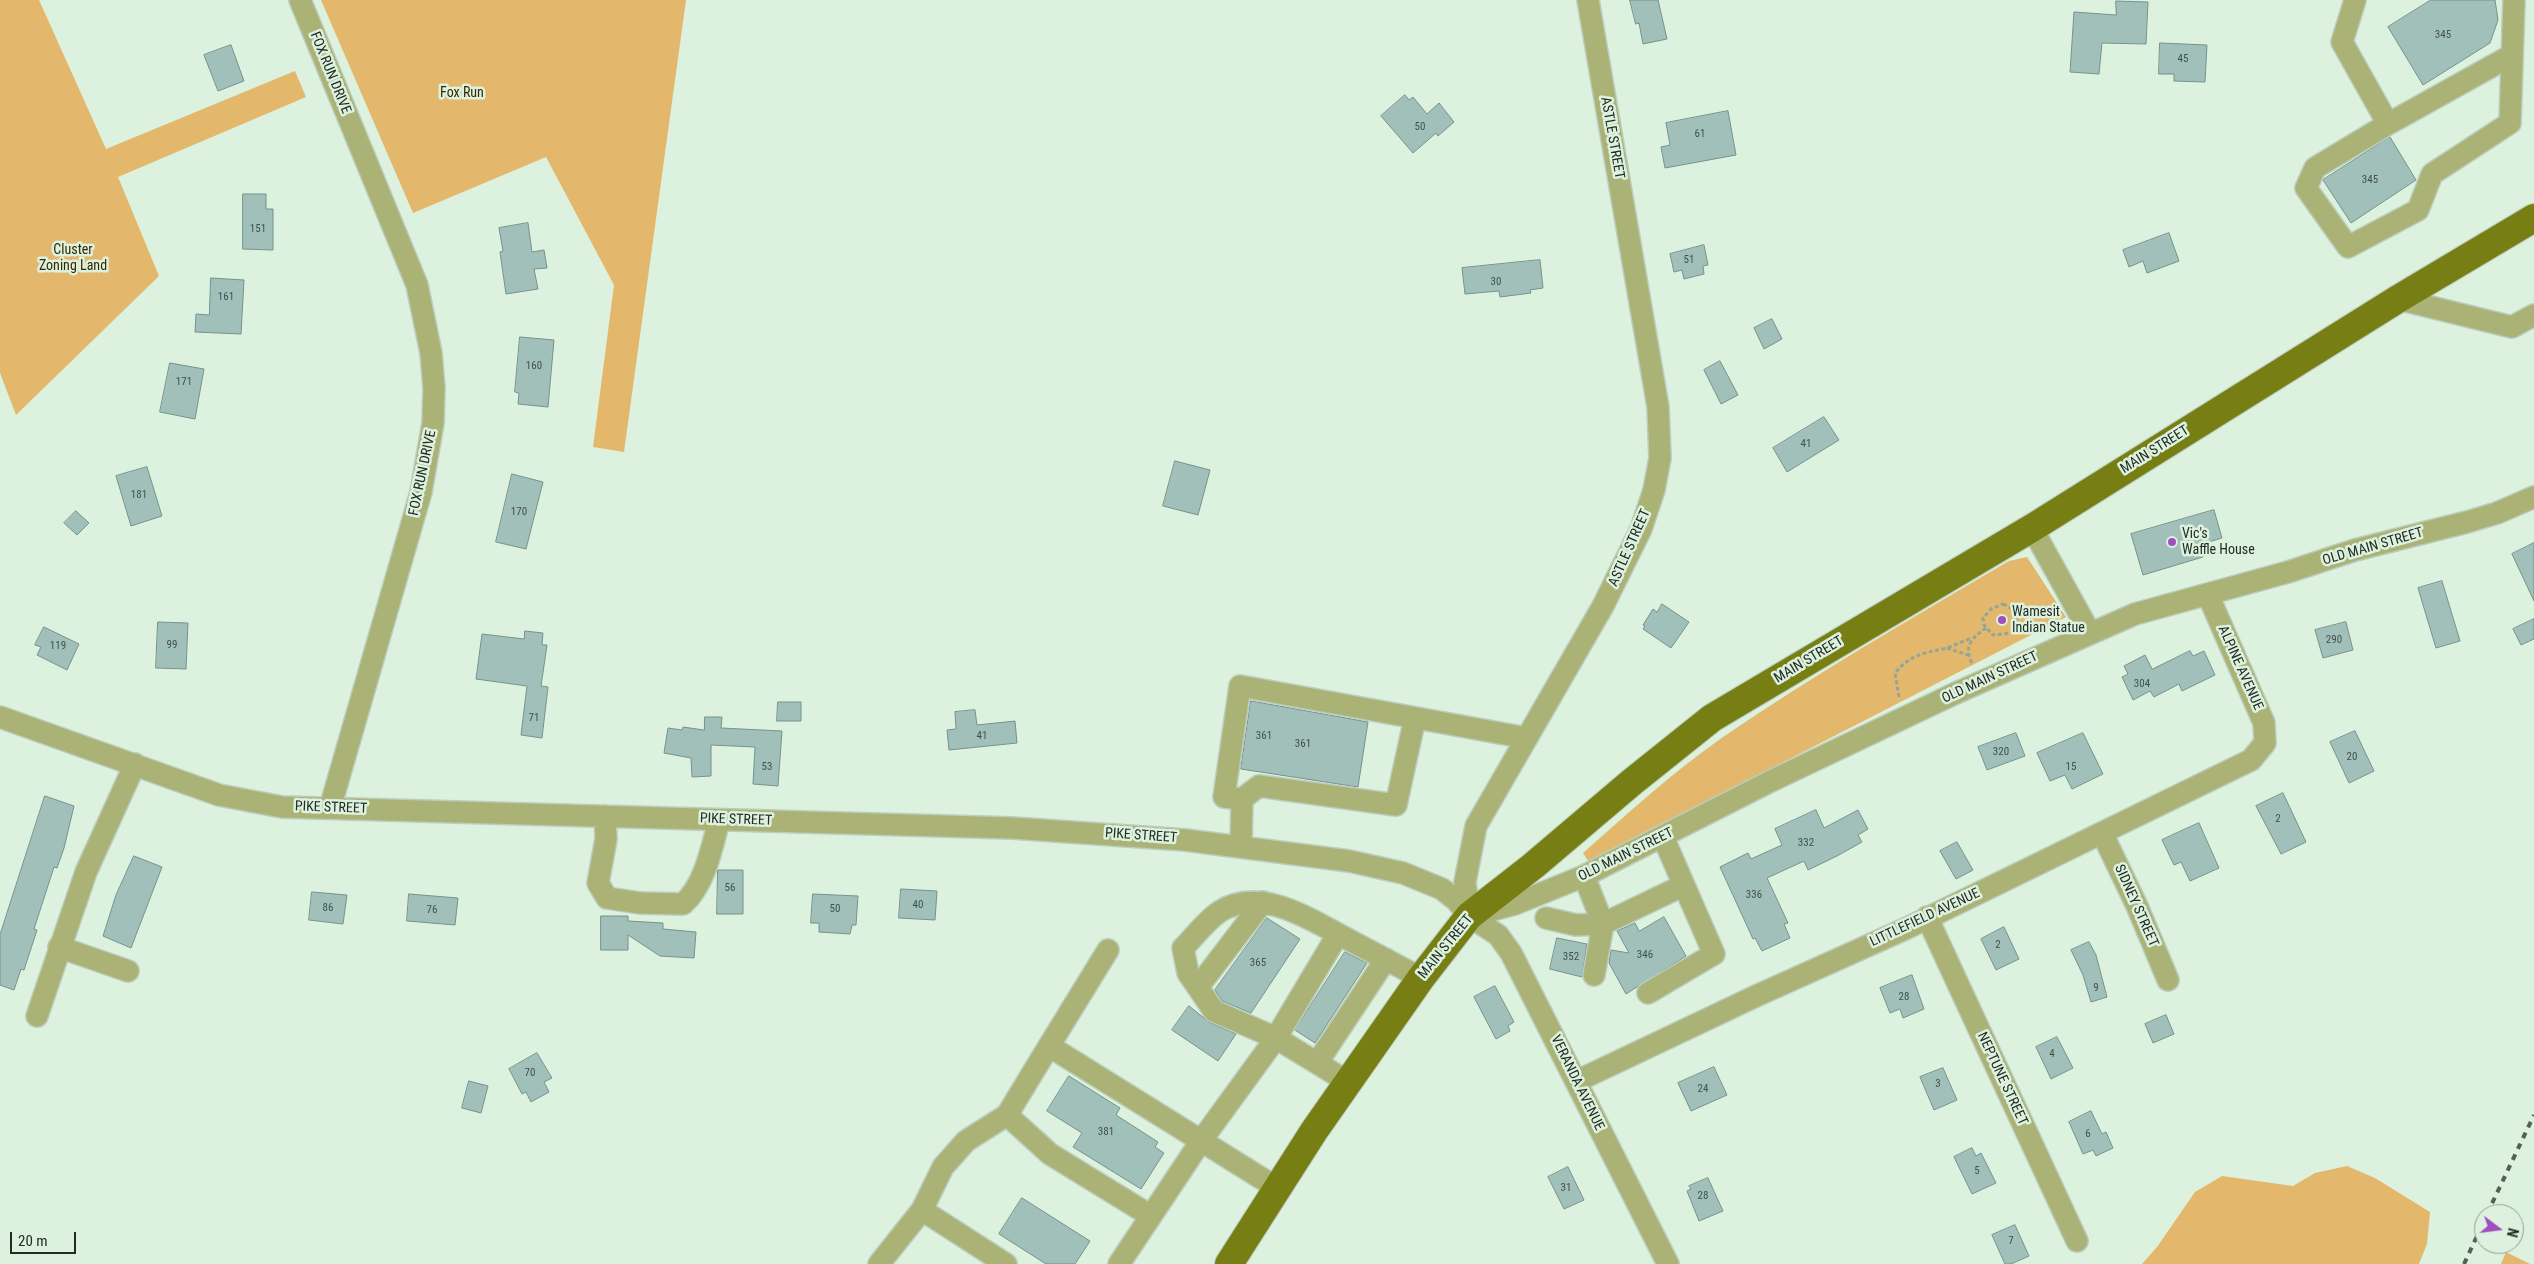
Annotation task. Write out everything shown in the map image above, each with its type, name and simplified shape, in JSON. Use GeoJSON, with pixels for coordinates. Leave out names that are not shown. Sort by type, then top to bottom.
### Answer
{"type":"FeatureCollection","features":[{"type":"Feature","properties":{"kind":"main road","name":"MAIN STREET"},"geometry":{"type":"LineString","coordinates":[[1229,1264],[1348,1082],[1421,978],[1469,916],[1534,866],[1632,782],[1712,718],[2032,528],[2398,299],[2534,218]]}},
{"type":"Feature","properties":{"kind":"street","name":"FOX RUN DRIVE"},"geometry":{"type":"LineString","coordinates":[[300,0],[417,285],[432,353],[434,388],[433,423],[421,492],[330,808]]}},
{"type":"Feature","properties":{"kind":"street","name":"ASTLE STREET"},"geometry":{"type":"LineString","coordinates":[[1469,916],[1465,882],[1476,826],[1603,606],[1630,553],[1646,518],[1660,458],[1658,407],[1588,0]]}},
{"type":"Feature","properties":{"kind":"street"},"geometry":{"type":"LineString","coordinates":[[2355,0],[2342,42],[2388,124]]}},
{"type":"Feature","properties":{"kind":"street"},"geometry":{"type":"LineString","coordinates":[[2512,55],[2388,124],[2315,168],[2306,188],[2348,247],[2418,210],[2432,174],[2510,123],[2514,0]]}},
{"type":"Feature","properties":{"kind":"street"},"geometry":{"type":"LineString","coordinates":[[2398,299],[2512,328],[2534,315]]}},
{"type":"Feature","properties":{"kind":"street","name":"OLD MAIN STREET"},"geometry":{"type":"LineString","coordinates":[[1469,916],[1515,904],[1584,876],[1769,782],[1982,682],[2135,614],[2208,595],[2355,550],[2497,513],[2534,497]]}},
{"type":"Feature","properties":{"kind":"street"},"geometry":{"type":"LineString","coordinates":[[2032,528],[2090,633]]}},
{"type":"Feature","properties":{"kind":"street","name":"ALPINE AVENUE"},"geometry":{"type":"LineString","coordinates":[[2208,595],[2264,723],[2265,743]]}},
{"type":"Feature","properties":{"kind":"street"},"geometry":{"type":"LineString","coordinates":[[1415,718],[1396,805],[1259,786],[1242,799],[1224,797],[1240,686],[1527,738]]}},
{"type":"Feature","properties":{"kind":"street","name":"PIKE STREET"},"geometry":{"type":"LineString","coordinates":[[0,717],[219,795],[282,807],[1012,828],[1142,836],[1349,861],[1403,873],[1442,889],[1456,900],[1469,916]]}},
{"type":"Feature","properties":{"kind":"street","name":"LITTLEFIELD AVENUE"},"geometry":{"type":"LineString","coordinates":[[1578,1081],[1926,917],[2251,760],[2265,743]]}},
{"type":"Feature","properties":{"kind":"street"},"geometry":{"type":"LineString","coordinates":[[37,1016],[86,872],[135,764]]}},
{"type":"Feature","properties":{"kind":"street"},"geometry":{"type":"LineString","coordinates":[[1241,847],[1242,799]]}},
{"type":"Feature","properties":{"kind":"street"},"geometry":{"type":"LineString","coordinates":[[605,816],[606,839],[598,883],[608,898],[640,903],[683,904],[691,897],[712,844],[719,820]]}},
{"type":"Feature","properties":{"kind":"street","name":"SIDNEY STREET"},"geometry":{"type":"LineString","coordinates":[[2102,833],[2137,906],[2168,980]]}},
{"type":"Feature","properties":{"kind":"street"},"geometry":{"type":"LineString","coordinates":[[1648,993],[1714,954],[1663,837]]}},
{"type":"Feature","properties":{"kind":"street"},"geometry":{"type":"LineString","coordinates":[[1584,876],[1603,924],[1594,975]]}},
{"type":"Feature","properties":{"kind":"street"},"geometry":{"type":"LineString","coordinates":[[1546,918],[1576,925],[1603,924],[1684,885]]}},
{"type":"Feature","properties":{"kind":"street"},"geometry":{"type":"LineString","coordinates":[[1198,987],[1263,902]]}},
{"type":"Feature","properties":{"kind":"street"},"geometry":{"type":"LineString","coordinates":[[1348,1082],[1276,1038],[1214,1011],[1188,973],[1184,948],[1217,913],[1233,904],[1263,902],[1301,914],[1421,978]]}},
{"type":"Feature","properties":{"kind":"street","name":"VERANDA AVENUE"},"geometry":{"type":"LineString","coordinates":[[1469,916],[1498,934],[1511,953],[1578,1081],[1668,1264]]}},
{"type":"Feature","properties":{"kind":"street","name":"NEPTUNE STREET"},"geometry":{"type":"LineString","coordinates":[[1926,917],[2077,1240]]}},
{"type":"Feature","properties":{"kind":"street"},"geometry":{"type":"LineString","coordinates":[[1119,1264],[1201,1141],[1276,1038],[1338,934]]}},
{"type":"Feature","properties":{"kind":"street"},"geometry":{"type":"LineString","coordinates":[[59,947],[128,970]]}},
{"type":"Feature","properties":{"kind":"street"},"geometry":{"type":"LineString","coordinates":[[879,1264],[922,1210],[943,1167],[966,1141],[1007,1115],[1108,950]]}},
{"type":"Feature","properties":{"kind":"street"},"geometry":{"type":"LineString","coordinates":[[1317,1063],[1386,959]]}},
{"type":"Feature","properties":{"kind":"street"},"geometry":{"type":"LineString","coordinates":[[1049,1046],[1277,1188]]}},
{"type":"Feature","properties":{"kind":"street"},"geometry":{"type":"LineString","coordinates":[[1007,1115],[1050,1154],[1151,1216]]}},
{"type":"Feature","properties":{"kind":"street"},"geometry":{"type":"LineString","coordinates":[[922,1210],[1006,1264]]}},
{"type":"Feature","properties":{"kind":"path"},"geometry":{"type":"LineString","coordinates":[[2004,604],[2012,608],[2017,616],[2013,631],[1993,635],[1986,628],[1983,618],[1991,609],[2004,604]]}},
{"type":"Feature","properties":{"kind":"path"},"geometry":{"type":"LineString","coordinates":[[1908,716],[1896,687],[1896,673],[1915,655],[1946,648],[1972,638],[1986,628]]}},
{"type":"Feature","properties":{"kind":"path"},"geometry":{"type":"LineString","coordinates":[[1972,638],[1968,648],[1968,655],[1982,682]]}},
{"type":"Feature","properties":{"kind":"path"},"geometry":{"type":"LineString","coordinates":[[1946,648],[1968,655]]}},
{"type":"Feature","properties":{"kind":"green space","name":"Cluster Zoning Land"},"geometry":{"type":"Polygon","coordinates":[[[0,0],[39,0],[106,149],[295,71],[306,97],[118,177],[159,276],[16,415],[0,373],[0,0]]]}},
{"type":"Feature","properties":{"kind":"green space","name":"Fox Run"},"geometry":{"type":"Polygon","coordinates":[[[321,0],[686,0],[624,452],[593,447],[614,285],[546,157],[413,213],[321,0]]]}},
{"type":"Feature","properties":{"kind":"green space"},"geometry":{"type":"Polygon","coordinates":[[[2027,557],[2066,617],[1589,862],[1583,853],[1704,750],[1828,669],[1936,604],[2009,561],[2027,557]]]}},
{"type":"Feature","properties":{"kind":"green space"},"geometry":{"type":"Polygon","coordinates":[[[2347,1166],[2375,1178],[2430,1212],[2427,1244],[2419,1264],[2142,1264],[2157,1247],[2195,1192],[2222,1176],[2293,1186],[2315,1173],[2347,1166]]]}},
{"type":"Feature","properties":{"kind":"green space"},"geometry":{"type":"Polygon","coordinates":[[[2505,1254],[2510,1254],[2530,1264],[2501,1264],[2505,1254]]]}},
{"type":"Feature","properties":{"kind":"building"},"geometry":{"type":"Polygon","coordinates":[[[1630,0],[1658,0],[1667,39],[1643,44],[1639,23],[1636,24],[1630,0]]]}},
{"type":"Feature","properties":{"kind":"building"},"geometry":{"type":"Polygon","coordinates":[[[2431,0],[2495,0],[2498,20],[2490,43],[2423,85],[2388,27],[2431,0]]]}},
{"type":"Feature","properties":{"kind":"building"},"geometry":{"type":"Polygon","coordinates":[[[2116,1],[2148,2],[2146,44],[2102,43],[2099,74],[2070,72],[2074,12],[2116,15],[2116,1]]]}},
{"type":"Feature","properties":{"kind":"building"},"geometry":{"type":"Polygon","coordinates":[[[2160,43],[2207,45],[2205,82],[2174,81],[2174,74],[2159,74],[2160,43]]]}},
{"type":"Feature","properties":{"kind":"building"},"geometry":{"type":"Polygon","coordinates":[[[231,45],[244,81],[218,91],[204,55],[231,45]]]}},
{"type":"Feature","properties":{"kind":"building"},"geometry":{"type":"Polygon","coordinates":[[[1405,95],[1409,100],[1413,97],[1427,114],[1439,103],[1454,122],[1438,136],[1436,133],[1413,153],[1381,116],[1405,95]]]}},
{"type":"Feature","properties":{"kind":"building"},"geometry":{"type":"Polygon","coordinates":[[[1728,111],[1736,155],[1665,168],[1661,147],[1670,145],[1666,123],[1728,111]]]}},
{"type":"Feature","properties":{"kind":"building"},"geometry":{"type":"Polygon","coordinates":[[[2390,137],[2416,180],[2351,223],[2323,180],[2390,137]]]}},
{"type":"Feature","properties":{"kind":"building"},"geometry":{"type":"Polygon","coordinates":[[[243,194],[266,194],[266,209],[273,209],[273,250],[243,249],[243,194]]]}},
{"type":"Feature","properties":{"kind":"building"},"geometry":{"type":"Polygon","coordinates":[[[528,223],[532,252],[544,250],[547,268],[534,269],[538,289],[506,294],[500,252],[503,251],[499,228],[528,223]]]}},
{"type":"Feature","properties":{"kind":"building"},"geometry":{"type":"Polygon","coordinates":[[[2169,233],[2179,261],[2147,273],[2143,261],[2129,267],[2123,250],[2169,233]]]}},
{"type":"Feature","properties":{"kind":"building"},"geometry":{"type":"Polygon","coordinates":[[[1704,245],[1708,265],[1703,266],[1704,274],[1684,279],[1682,270],[1674,272],[1670,254],[1704,245]]]}},
{"type":"Feature","properties":{"kind":"building"},"geometry":{"type":"Polygon","coordinates":[[[1540,260],[1543,288],[1530,290],[1531,293],[1500,297],[1499,291],[1465,294],[1462,268],[1540,260]]]}},
{"type":"Feature","properties":{"kind":"building"},"geometry":{"type":"Polygon","coordinates":[[[211,278],[244,280],[241,334],[195,332],[196,314],[209,315],[211,278]]]}},
{"type":"Feature","properties":{"kind":"building"},"geometry":{"type":"Polygon","coordinates":[[[1772,319],[1782,339],[1764,349],[1754,328],[1772,319]]]}},
{"type":"Feature","properties":{"kind":"building"},"geometry":{"type":"Polygon","coordinates":[[[520,337],[554,340],[548,407],[518,404],[519,393],[515,392],[520,337]]]}},
{"type":"Feature","properties":{"kind":"building"},"geometry":{"type":"Polygon","coordinates":[[[1720,361],[1738,395],[1721,404],[1704,370],[1720,361]]]}},
{"type":"Feature","properties":{"kind":"building"},"geometry":{"type":"Polygon","coordinates":[[[170,363],[204,369],[195,419],[160,412],[170,363]]]}},
{"type":"Feature","properties":{"kind":"building"},"geometry":{"type":"Polygon","coordinates":[[[1824,417],[1839,440],[1787,472],[1773,448],[1824,417]]]}},
{"type":"Feature","properties":{"kind":"building"},"geometry":{"type":"Polygon","coordinates":[[[1175,461],[1210,470],[1198,515],[1163,506],[1175,461]]]}},
{"type":"Feature","properties":{"kind":"building"},"geometry":{"type":"Polygon","coordinates":[[[147,467],[162,516],[131,526],[116,476],[147,467]]]}},
{"type":"Feature","properties":{"kind":"building"},"geometry":{"type":"Polygon","coordinates":[[[512,474],[543,482],[526,549],[496,542],[512,474]]]}},
{"type":"Feature","properties":{"kind":"building","name":"Vic's Waffle House"},"geometry":{"type":"Polygon","coordinates":[[[2214,510],[2222,538],[2199,545],[2203,557],[2143,575],[2131,534],[2214,510]]]}},
{"type":"Feature","properties":{"kind":"building"},"geometry":{"type":"Polygon","coordinates":[[[76,511],[89,523],[77,535],[64,523],[76,511]]]}},
{"type":"Feature","properties":{"kind":"building"},"geometry":{"type":"Polygon","coordinates":[[[2534,543],[2534,601],[2512,554],[2534,543]]]}},
{"type":"Feature","properties":{"kind":"building"},"geometry":{"type":"Polygon","coordinates":[[[2442,581],[2460,641],[2436,648],[2418,588],[2442,581]]]}},
{"type":"Feature","properties":{"kind":"building"},"geometry":{"type":"Polygon","coordinates":[[[1662,604],[1689,622],[1671,648],[1643,629],[1645,626],[1643,625],[1653,609],[1657,612],[1662,604]]]}},
{"type":"Feature","properties":{"kind":"building"},"geometry":{"type":"Polygon","coordinates":[[[2534,619],[2534,639],[2521,645],[2513,629],[2534,619]]]}},
{"type":"Feature","properties":{"kind":"building"},"geometry":{"type":"Polygon","coordinates":[[[158,622],[188,623],[186,669],[156,668],[158,622]]]}},
{"type":"Feature","properties":{"kind":"building"},"geometry":{"type":"Polygon","coordinates":[[[2346,622],[2353,650],[2323,658],[2315,630],[2346,622]]]}},
{"type":"Feature","properties":{"kind":"building"},"geometry":{"type":"Polygon","coordinates":[[[44,627],[79,644],[67,670],[37,655],[41,647],[35,645],[44,627]]]}},
{"type":"Feature","properties":{"kind":"building"},"geometry":{"type":"Polygon","coordinates":[[[525,631],[543,633],[542,645],[547,645],[541,686],[548,687],[542,738],[521,735],[527,686],[476,679],[482,634],[524,639],[525,631]]]}},
{"type":"Feature","properties":{"kind":"building"},"geometry":{"type":"Polygon","coordinates":[[[2190,651],[2193,656],[2204,651],[2215,675],[2182,691],[2179,684],[2154,697],[2150,691],[2133,700],[2122,677],[2128,674],[2124,666],[2145,655],[2152,669],[2190,651]]]}},
{"type":"Feature","properties":{"kind":"building"},"geometry":{"type":"Polygon","coordinates":[[[1251,701],[1368,722],[1358,787],[1241,769],[1251,701]]]}},
{"type":"Feature","properties":{"kind":"building"},"geometry":{"type":"Polygon","coordinates":[[[778,702],[801,702],[801,721],[777,721],[778,702]]]}},
{"type":"Feature","properties":{"kind":"building"},"geometry":{"type":"Polygon","coordinates":[[[975,710],[977,725],[1015,721],[1017,743],[949,750],[947,730],[956,729],[955,712],[975,710]]]}},
{"type":"Feature","properties":{"kind":"building"},"geometry":{"type":"Polygon","coordinates":[[[705,717],[722,717],[721,728],[782,731],[778,786],[753,784],[755,747],[711,745],[711,776],[692,777],[691,758],[664,753],[668,728],[682,730],[683,727],[704,730],[705,717]]]}},
{"type":"Feature","properties":{"kind":"building"},"geometry":{"type":"Polygon","coordinates":[[[2355,731],[2374,771],[2349,783],[2330,742],[2355,731]]]}},
{"type":"Feature","properties":{"kind":"building"},"geometry":{"type":"Polygon","coordinates":[[[2016,733],[2025,756],[1987,770],[1978,747],[2016,733]]]}},
{"type":"Feature","properties":{"kind":"building"},"geometry":{"type":"Polygon","coordinates":[[[2083,733],[2103,774],[2072,789],[2065,775],[2050,781],[2037,753],[2083,733]]]}},
{"type":"Feature","properties":{"kind":"building"},"geometry":{"type":"Polygon","coordinates":[[[2283,793],[2306,842],[2281,854],[2256,806],[2283,793]]]}},
{"type":"Feature","properties":{"kind":"building"},"geometry":{"type":"Polygon","coordinates":[[[45,796],[74,806],[64,848],[57,868],[54,867],[34,929],[37,930],[24,970],[21,969],[14,990],[0,985],[0,935],[45,796]]]}},
{"type":"Feature","properties":{"kind":"building"},"geometry":{"type":"Polygon","coordinates":[[[1816,810],[1824,828],[1858,810],[1868,829],[1858,835],[1862,842],[1837,856],[1808,870],[1804,861],[1767,878],[1788,923],[1784,924],[1790,938],[1762,951],[1755,938],[1753,939],[1720,867],[1748,853],[1751,859],[1782,845],[1775,829],[1816,810]]]}},
{"type":"Feature","properties":{"kind":"building"},"geometry":{"type":"Polygon","coordinates":[[[2199,823],[2219,868],[2190,881],[2181,862],[2174,865],[2162,840],[2199,823]]]}},
{"type":"Feature","properties":{"kind":"building"},"geometry":{"type":"Polygon","coordinates":[[[1957,842],[1973,870],[1956,879],[1940,851],[1957,842]]]}},
{"type":"Feature","properties":{"kind":"building"},"geometry":{"type":"Polygon","coordinates":[[[134,856],[162,867],[131,948],[103,936],[116,895],[134,856]]]}},
{"type":"Feature","properties":{"kind":"building"},"geometry":{"type":"Polygon","coordinates":[[[718,870],[743,870],[743,914],[717,914],[718,870]]]}},
{"type":"Feature","properties":{"kind":"building"},"geometry":{"type":"Polygon","coordinates":[[[901,889],[937,891],[935,920],[899,918],[901,889]]]}},
{"type":"Feature","properties":{"kind":"building"},"geometry":{"type":"Polygon","coordinates":[[[312,892],[347,895],[343,924],[309,920],[312,892]]]}},
{"type":"Feature","properties":{"kind":"building"},"geometry":{"type":"Polygon","coordinates":[[[409,894],[458,898],[455,925],[407,921],[409,894]]]}},
{"type":"Feature","properties":{"kind":"building"},"geometry":{"type":"Polygon","coordinates":[[[813,894],[858,896],[856,925],[852,925],[850,934],[819,932],[819,923],[811,923],[813,894]]]}},
{"type":"Feature","properties":{"kind":"building"},"geometry":{"type":"Polygon","coordinates":[[[601,916],[628,916],[628,921],[663,923],[663,929],[696,932],[694,958],[660,956],[628,935],[628,950],[601,950],[601,916]]]}},
{"type":"Feature","properties":{"kind":"building"},"geometry":{"type":"Polygon","coordinates":[[[1664,917],[1686,956],[1626,994],[1609,963],[1611,950],[1629,953],[1617,931],[1635,923],[1639,931],[1664,917]]]}},
{"type":"Feature","properties":{"kind":"building"},"geometry":{"type":"Polygon","coordinates":[[[1267,918],[1300,939],[1251,1013],[1222,1001],[1215,990],[1267,918]]]}},
{"type":"Feature","properties":{"kind":"building"},"geometry":{"type":"Polygon","coordinates":[[[2004,927],[2019,959],[1996,970],[1981,939],[2004,927]]]}},
{"type":"Feature","properties":{"kind":"building"},"geometry":{"type":"Polygon","coordinates":[[[1557,938],[1587,944],[1582,977],[1550,969],[1557,938]]]}},
{"type":"Feature","properties":{"kind":"building"},"geometry":{"type":"Polygon","coordinates":[[[2089,942],[2096,955],[2107,997],[2091,1002],[2083,975],[2071,950],[2089,942]]]}},
{"type":"Feature","properties":{"kind":"building"},"geometry":{"type":"Polygon","coordinates":[[[1345,952],[1367,963],[1315,1043],[1295,1030],[1345,952]]]}},
{"type":"Feature","properties":{"kind":"building"},"geometry":{"type":"Polygon","coordinates":[[[1912,975],[1924,1009],[1903,1018],[1900,1009],[1890,1013],[1880,988],[1912,975]]]}},
{"type":"Feature","properties":{"kind":"building"},"geometry":{"type":"Polygon","coordinates":[[[1495,986],[1514,1022],[1508,1026],[1510,1031],[1496,1039],[1474,997],[1495,986]]]}},
{"type":"Feature","properties":{"kind":"building"},"geometry":{"type":"Polygon","coordinates":[[[1189,1006],[1209,1022],[1236,1034],[1218,1061],[1172,1030],[1189,1006]]]}},
{"type":"Feature","properties":{"kind":"building"},"geometry":{"type":"Polygon","coordinates":[[[2166,1015],[2174,1034],[2153,1043],[2145,1024],[2166,1015]]]}},
{"type":"Feature","properties":{"kind":"building"},"geometry":{"type":"Polygon","coordinates":[[[2057,1037],[2073,1068],[2051,1079],[2036,1047],[2057,1037]]]}},
{"type":"Feature","properties":{"kind":"building"},"geometry":{"type":"Polygon","coordinates":[[[537,1053],[552,1078],[544,1082],[549,1092],[531,1102],[526,1092],[522,1094],[509,1069],[537,1053]]]}},
{"type":"Feature","properties":{"kind":"building"},"geometry":{"type":"Polygon","coordinates":[[[1714,1067],[1727,1095],[1691,1111],[1678,1083],[1714,1067]]]}},
{"type":"Feature","properties":{"kind":"building"},"geometry":{"type":"Polygon","coordinates":[[[1943,1068],[1957,1100],[1934,1110],[1920,1077],[1943,1068]]]}},
{"type":"Feature","properties":{"kind":"building"},"geometry":{"type":"Polygon","coordinates":[[[1069,1076],[1120,1108],[1116,1115],[1158,1142],[1155,1147],[1164,1153],[1141,1189],[1073,1147],[1082,1133],[1047,1111],[1069,1076]]]}},
{"type":"Feature","properties":{"kind":"building"},"geometry":{"type":"Polygon","coordinates":[[[469,1081],[488,1086],[481,1113],[462,1108],[469,1081]]]}},
{"type":"Feature","properties":{"kind":"building"},"geometry":{"type":"Polygon","coordinates":[[[2091,1111],[2102,1134],[2106,1132],[2113,1148],[2096,1156],[2093,1150],[2083,1154],[2069,1122],[2091,1111]]]}},
{"type":"Feature","properties":{"kind":"building"},"geometry":{"type":"Polygon","coordinates":[[[1972,1148],[1976,1156],[1981,1153],[1996,1183],[1972,1194],[1954,1157],[1972,1148]]]}},
{"type":"Feature","properties":{"kind":"building"},"geometry":{"type":"Polygon","coordinates":[[[1568,1167],[1584,1200],[1564,1209],[1548,1177],[1568,1167]]]}},
{"type":"Feature","properties":{"kind":"building"},"geometry":{"type":"Polygon","coordinates":[[[1708,1178],[1723,1211],[1699,1221],[1687,1191],[1691,1189],[1689,1186],[1708,1178]]]}},
{"type":"Feature","properties":{"kind":"building"},"geometry":{"type":"Polygon","coordinates":[[[1022,1198],[1090,1241],[1075,1264],[1046,1264],[999,1234],[1022,1198]]]}},
{"type":"Feature","properties":{"kind":"building"},"geometry":{"type":"Polygon","coordinates":[[[2015,1225],[2029,1256],[2011,1264],[2005,1264],[1992,1235],[2015,1225]]]}},
{"type":"Feature","properties":{"kind":"railway"},"geometry":{"type":"LineString","coordinates":[[2492,1204],[2534,1115]]}},
{"type":"Feature","properties":{"kind":"railway"},"geometry":{"type":"LineString","coordinates":[[2464,1264],[2474,1242]]}},
{"type":"Feature","properties":{"kind":"place","name":"Vic's Waffle House"},"geometry":{"type":"Point","coordinates":[2172,542]}},
{"type":"Feature","properties":{"kind":"place","name":"Wamesit Indian Statue"},"geometry":{"type":"Point","coordinates":[2002,620]}}]}
